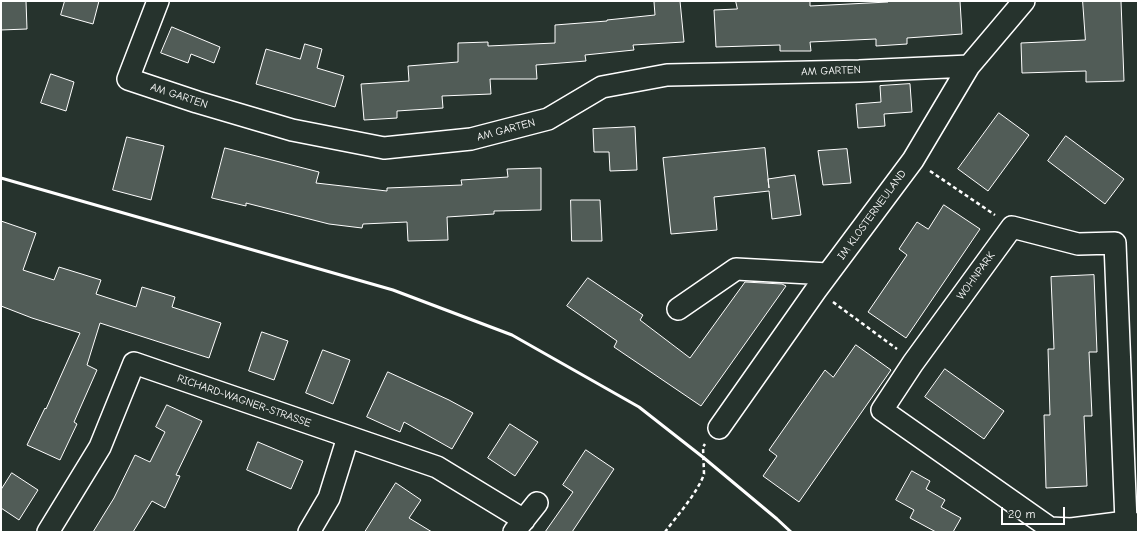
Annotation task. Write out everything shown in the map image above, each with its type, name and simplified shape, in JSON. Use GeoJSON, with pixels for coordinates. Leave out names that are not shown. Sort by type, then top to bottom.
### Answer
{"type":"FeatureCollection","features":[{"type":"Feature","properties":{"kind":"street","name":"AM GARTEN"},"geometry":{"type":"LineString","coordinates":[[158,1],[128,79],[197,102],[292,130],[384,148],[471,139],[548,119],[602,87],[667,75],[858,71],[969,66]]}},
{"type":"Feature","properties":{"kind":"street","name":"IM KLOSTERNEULAND"},"geometry":{"type":"LineString","coordinates":[[719,428],[822,282],[912,160],[969,66],[1024,1]]}},
{"type":"Feature","properties":{"kind":"street","name":"WOHNPARK"},"geometry":{"type":"LineString","coordinates":[[1012,227],[1078,244],[1115,243],[1132,523],[1071,531],[1050,528],[882,410],[913,363],[1012,227]]}},
{"type":"Feature","properties":{"kind":"street"},"geometry":{"type":"LineString","coordinates":[[678,309],[736,269],[822,282]]}},
{"type":"Feature","properties":{"kind":"street","name":"RICHARD-WAGNER-STRASSE"},"geometry":{"type":"LineString","coordinates":[[48,532],[100,447],[134,363],[437,467],[519,526],[537,502]]}},
{"type":"Feature","properties":{"kind":"street"},"geometry":{"type":"LineString","coordinates":[[309,532],[329,498],[348,437]]}},
{"type":"Feature","properties":{"kind":"path"},"geometry":{"type":"LineString","coordinates":[[912,160],[1012,227]]}},
{"type":"Feature","properties":{"kind":"path"},"geometry":{"type":"LineString","coordinates":[[822,282],[913,363]]}},
{"type":"Feature","properties":{"kind":"path"},"geometry":{"type":"LineString","coordinates":[[665,532],[695,491],[703,477],[703,447]]}},
{"type":"Feature","properties":{"kind":"building"},"geometry":{"type":"Polygon","coordinates":[[[1,1],[26,1],[27,29],[1,30],[1,1]]]}},
{"type":"Feature","properties":{"kind":"building"},"geometry":{"type":"Polygon","coordinates":[[[65,1],[99,1],[93,24],[61,15],[65,1]]]}},
{"type":"Feature","properties":{"kind":"building"},"geometry":{"type":"Polygon","coordinates":[[[680,1],[684,42],[633,45],[634,50],[585,55],[586,61],[536,65],[537,79],[490,79],[491,94],[442,96],[443,108],[397,111],[397,118],[364,120],[361,84],[409,81],[408,66],[458,62],[458,43],[488,42],[488,46],[555,43],[555,25],[655,15],[654,2],[680,1]]]}},
{"type":"Feature","properties":{"kind":"building"},"geometry":{"type":"Polygon","coordinates":[[[736,1],[810,1],[810,6],[888,1],[960,1],[962,34],[907,38],[907,44],[876,46],[876,39],[810,42],[811,51],[780,51],[780,45],[716,47],[714,10],[737,9],[736,1]]]}},
{"type":"Feature","properties":{"kind":"building"},"geometry":{"type":"Polygon","coordinates":[[[1083,1],[1121,1],[1124,81],[1086,82],[1086,71],[1022,73],[1021,43],[1085,40],[1083,1]]]}},
{"type":"Feature","properties":{"kind":"building"},"geometry":{"type":"Polygon","coordinates":[[[172,27],[220,47],[214,63],[191,54],[188,63],[161,53],[172,27]]]}},
{"type":"Feature","properties":{"kind":"building"},"geometry":{"type":"Polygon","coordinates":[[[305,44],[322,49],[317,68],[344,76],[335,107],[256,84],[266,49],[300,59],[305,44]]]}},
{"type":"Feature","properties":{"kind":"building"},"geometry":{"type":"Polygon","coordinates":[[[51,74],[74,82],[66,111],[41,103],[51,74]]]}},
{"type":"Feature","properties":{"kind":"building"},"geometry":{"type":"Polygon","coordinates":[[[910,84],[912,112],[884,114],[885,126],[858,128],[856,104],[881,102],[880,86],[910,84]]]}},
{"type":"Feature","properties":{"kind":"building"},"geometry":{"type":"Polygon","coordinates":[[[999,113],[1029,135],[988,191],[958,169],[999,113]]]}},
{"type":"Feature","properties":{"kind":"building"},"geometry":{"type":"Polygon","coordinates":[[[635,127],[637,170],[610,171],[609,152],[594,152],[593,129],[635,127]]]}},
{"type":"Feature","properties":{"kind":"building"},"geometry":{"type":"Polygon","coordinates":[[[1066,136],[1124,179],[1105,204],[1048,161],[1066,136]]]}},
{"type":"Feature","properties":{"kind":"building"},"geometry":{"type":"Polygon","coordinates":[[[127,137],[164,146],[151,200],[113,190],[127,137]]]}},
{"type":"Feature","properties":{"kind":"building"},"geometry":{"type":"Polygon","coordinates":[[[225,148],[319,172],[316,183],[387,191],[387,188],[462,185],[461,180],[508,177],[507,169],[541,168],[541,210],[494,211],[494,214],[447,217],[448,240],[408,241],[407,222],[363,224],[362,228],[329,224],[246,203],[246,206],[212,198],[225,148]]]}},
{"type":"Feature","properties":{"kind":"building"},"geometry":{"type":"Polygon","coordinates":[[[765,148],[768,179],[795,175],[801,215],[772,219],[769,191],[714,197],[717,230],[671,234],[663,158],[765,148]]]}},
{"type":"Feature","properties":{"kind":"building"},"geometry":{"type":"Polygon","coordinates":[[[847,149],[851,183],[823,185],[818,151],[847,149]]]}},
{"type":"Feature","properties":{"kind":"building"},"geometry":{"type":"Polygon","coordinates":[[[571,200],[600,200],[602,241],[572,241],[571,200]]]}},
{"type":"Feature","properties":{"kind":"building"},"geometry":{"type":"Polygon","coordinates":[[[944,205],[980,229],[906,338],[868,312],[907,255],[899,249],[917,222],[928,229],[944,205]]]}},
{"type":"Feature","properties":{"kind":"building"},"geometry":{"type":"Polygon","coordinates":[[[1,221],[36,233],[23,270],[54,280],[59,267],[101,280],[96,294],[136,307],[142,287],[175,297],[172,307],[221,323],[209,358],[100,323],[87,365],[97,370],[74,422],[77,424],[60,460],[27,445],[45,408],[46,409],[80,333],[32,318],[1,306],[1,221]]]}},
{"type":"Feature","properties":{"kind":"building"},"geometry":{"type":"Polygon","coordinates":[[[1094,275],[1097,352],[1089,352],[1092,416],[1084,416],[1087,486],[1046,488],[1044,415],[1050,415],[1048,349],[1054,349],[1051,277],[1094,275]]]}},
{"type":"Feature","properties":{"kind":"building"},"geometry":{"type":"Polygon","coordinates":[[[588,278],[643,315],[640,320],[690,358],[745,282],[782,284],[786,286],[701,406],[614,347],[617,341],[567,306],[588,278]]]}},
{"type":"Feature","properties":{"kind":"building"},"geometry":{"type":"Polygon","coordinates":[[[262,332],[288,341],[274,380],[249,371],[262,332]]]}},
{"type":"Feature","properties":{"kind":"building"},"geometry":{"type":"Polygon","coordinates":[[[856,345],[891,370],[799,502],[763,476],[777,456],[769,450],[825,370],[833,377],[856,345]]]}},
{"type":"Feature","properties":{"kind":"building"},"geometry":{"type":"Polygon","coordinates":[[[323,350],[350,360],[333,404],[306,393],[323,350]]]}},
{"type":"Feature","properties":{"kind":"building"},"geometry":{"type":"Polygon","coordinates":[[[945,369],[1004,411],[984,439],[925,397],[945,369]]]}},
{"type":"Feature","properties":{"kind":"building"},"geometry":{"type":"Polygon","coordinates":[[[388,372],[449,400],[473,413],[452,449],[404,422],[400,432],[367,417],[388,372]]]}},
{"type":"Feature","properties":{"kind":"building"},"geometry":{"type":"Polygon","coordinates":[[[167,405],[202,421],[176,475],[180,476],[165,508],[152,501],[133,532],[93,532],[114,498],[135,455],[150,462],[165,432],[156,427],[167,405]]]}},
{"type":"Feature","properties":{"kind":"building"},"geometry":{"type":"Polygon","coordinates":[[[510,424],[538,442],[515,476],[488,458],[510,424]]]}},
{"type":"Feature","properties":{"kind":"building"},"geometry":{"type":"Polygon","coordinates":[[[258,442],[303,461],[291,489],[247,470],[258,442]]]}},
{"type":"Feature","properties":{"kind":"building"},"geometry":{"type":"Polygon","coordinates":[[[586,450],[614,469],[572,532],[545,532],[573,492],[563,485],[586,450]]]}},
{"type":"Feature","properties":{"kind":"building"},"geometry":{"type":"Polygon","coordinates":[[[912,471],[930,481],[926,489],[945,500],[941,507],[961,518],[953,532],[936,532],[910,518],[914,510],[896,500],[912,471]]]}},
{"type":"Feature","properties":{"kind":"building"},"geometry":{"type":"Polygon","coordinates":[[[12,473],[38,490],[19,520],[1,508],[1,490],[12,473]]]}},
{"type":"Feature","properties":{"kind":"building"},"geometry":{"type":"Polygon","coordinates":[[[396,483],[421,500],[409,518],[432,532],[365,532],[396,483]]]}},
{"type":"Feature","properties":{"kind":"railway"},"geometry":{"type":"LineString","coordinates":[[1,178],[393,290],[512,335],[639,407],[704,458],[791,532]]}}]}
